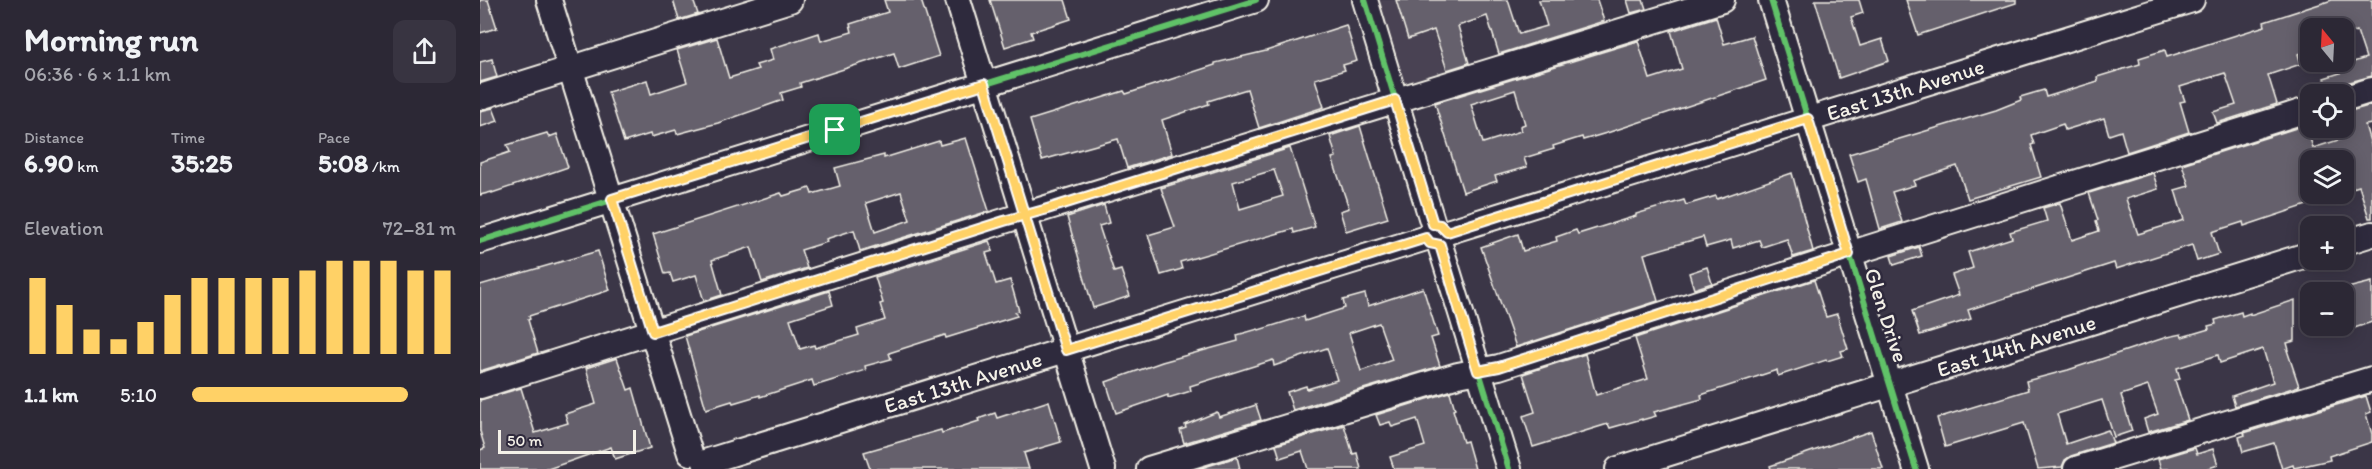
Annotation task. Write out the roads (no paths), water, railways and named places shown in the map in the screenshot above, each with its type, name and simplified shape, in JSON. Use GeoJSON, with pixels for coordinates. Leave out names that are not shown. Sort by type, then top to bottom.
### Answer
{"type":"FeatureCollection","features":[{"type":"Feature","properties":{"kind":"street"},"geometry":{"type":"LineString","coordinates":[[549,0],[695,463]]}},
{"type":"Feature","properties":{"kind":"street"},"geometry":{"type":"LineString","coordinates":[[480,97],[790,0]]}},
{"type":"Feature","properties":{"kind":"street"},"geometry":{"type":"LineString","coordinates":[[958,0],[1103,469]]}},
{"type":"Feature","properties":{"kind":"street"},"geometry":{"type":"LineString","coordinates":[[480,241],[1256,0]]}},
{"type":"Feature","properties":{"kind":"street"},"geometry":{"type":"LineString","coordinates":[[1365,0],[1509,469]]}},
{"type":"Feature","properties":{"kind":"street"},"geometry":{"type":"LineString","coordinates":[[480,386],[1024,215],[1722,0]]}},
{"type":"Feature","properties":{"kind":"street","name":"Glen Drive"},"geometry":{"type":"LineString","coordinates":[[1771,0],[1916,469]]}},
{"type":"Feature","properties":{"kind":"street","name":"East 13th Avenue"},"geometry":{"type":"LineString","coordinates":[[695,463],[2192,0]]}},
{"type":"Feature","properties":{"kind":"street"},"geometry":{"type":"LineString","coordinates":[[2354,96],[2372,90]]}},
{"type":"Feature","properties":{"kind":"street"},"geometry":{"type":"LineString","coordinates":[[1149,469],[1458,375],[1499,367],[2300,112]]}},
{"type":"Feature","properties":{"kind":"street"},"geometry":{"type":"LineString","coordinates":[[2354,240],[2372,234]]}},
{"type":"Feature","properties":{"kind":"street","name":"East 14th Avenue"},"geometry":{"type":"LineString","coordinates":[[1618,469],[2300,257]]}},
{"type":"Feature","properties":{"kind":"street"},"geometry":{"type":"LineString","coordinates":[[2076,469],[2372,379]]}}]}
